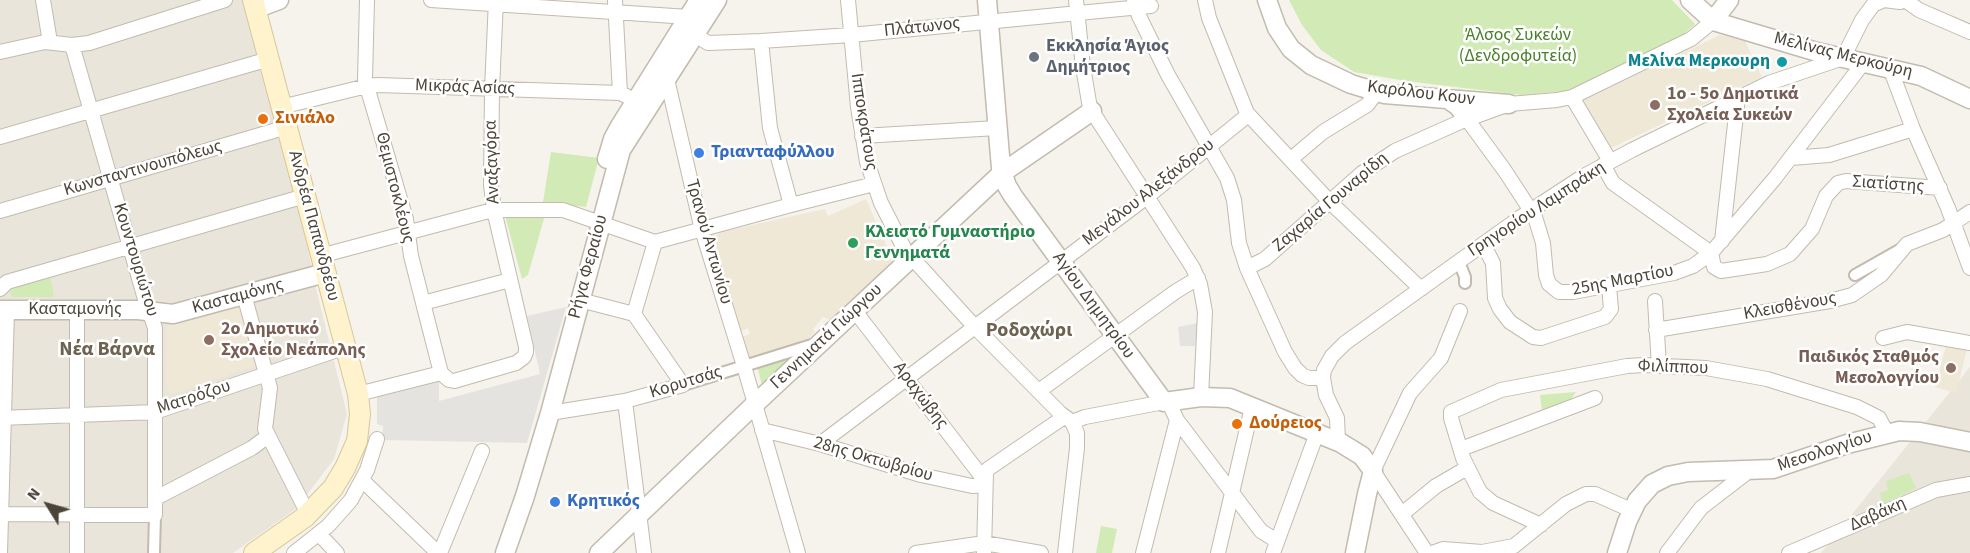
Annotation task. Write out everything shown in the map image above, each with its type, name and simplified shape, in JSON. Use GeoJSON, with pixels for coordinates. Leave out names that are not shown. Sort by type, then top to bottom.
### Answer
{"type":"FeatureCollection","features":[{"type":"Feature","properties":{"kind":"main road","name":"Ανδρέα Παπανδρέου"},"geometry":{"type":"LineString","coordinates":[[254,4],[358,394],[360,427],[352,453],[333,488],[308,514],[254,553]]}},
{"type":"Feature","properties":{"kind":"street"},"geometry":{"type":"LineString","coordinates":[[43,0],[50,42]]}},
{"type":"Feature","properties":{"kind":"street"},"geometry":{"type":"LineString","coordinates":[[0,52],[50,42],[72,45],[89,43],[225,0]]}},
{"type":"Feature","properties":{"kind":"street"},"geometry":{"type":"LineString","coordinates":[[254,4],[279,0]]}},
{"type":"Feature","properties":{"kind":"street","name":"Θεμιστοκλέους"},"geometry":{"type":"LineString","coordinates":[[367,0],[365,77],[408,232],[411,256],[441,373]]}},
{"type":"Feature","properties":{"kind":"street"},"geometry":{"type":"LineString","coordinates":[[431,0],[615,6],[689,17]]}},
{"type":"Feature","properties":{"kind":"street","name":"Ρήγα Φεραίου"},"geometry":{"type":"LineString","coordinates":[[505,553],[550,413],[580,300],[595,221],[623,146],[635,100],[699,0]]}},
{"type":"Feature","properties":{"kind":"street","name":"Ρήγα Φεραίου"},"geometry":{"type":"LineString","coordinates":[[635,100],[667,79],[717,0]]}},
{"type":"Feature","properties":{"kind":"street","name":"Ιπποκράτους"},"geometry":{"type":"LineString","coordinates":[[848,0],[862,136],[881,203],[911,258],[975,327],[1068,419]]}},
{"type":"Feature","properties":{"kind":"street","name":"Αγίου Δημητρίου"},"geometry":{"type":"LineString","coordinates":[[987,0],[1002,174],[1013,196],[1114,336],[1275,547]]}},
{"type":"Feature","properties":{"kind":"street"},"geometry":{"type":"LineString","coordinates":[[1205,0],[1209,18],[1248,115],[1330,202],[1421,289]]}},
{"type":"Feature","properties":{"kind":"street","name":"Καρόλου Κουν"},"geometry":{"type":"LineString","coordinates":[[1267,0],[1280,33],[1296,54],[1324,72],[1377,92],[1509,104]]}},
{"type":"Feature","properties":{"kind":"street"},"geometry":{"type":"LineString","coordinates":[[1690,0],[1713,21],[1730,0]]}},
{"type":"Feature","properties":{"kind":"street"},"geometry":{"type":"LineString","coordinates":[[1843,58],[1869,9],[1880,0],[1905,0],[1919,10],[1970,32]]}},
{"type":"Feature","properties":{"kind":"street","name":"Αναξαγόρα"},"geometry":{"type":"LineString","coordinates":[[441,373],[454,381],[516,363],[524,357],[526,347],[494,210],[490,172],[496,2]]}},
{"type":"Feature","properties":{"kind":"street"},"geometry":{"type":"LineString","coordinates":[[1135,4],[1168,75],[1225,173],[1232,192],[1239,243],[1247,268],[1276,334],[1295,368],[1305,377],[1323,378],[1326,395],[1337,418],[1338,442]]}},
{"type":"Feature","properties":{"kind":"street","name":"Πλάτωνος"},"geometry":{"type":"LineString","coordinates":[[695,35],[708,43],[761,41],[989,22],[1077,7],[1135,4],[1151,6]]}},
{"type":"Feature","properties":{"kind":"street"},"geometry":{"type":"LineString","coordinates":[[615,6],[635,100]]}},
{"type":"Feature","properties":{"kind":"street"},"geometry":{"type":"LineString","coordinates":[[1077,7],[1083,67],[1092,111],[1198,278],[1204,297],[1205,312],[1201,397]]}},
{"type":"Feature","properties":{"kind":"street","name":"Μελίνας Μερκούρη"},"geometry":{"type":"LineString","coordinates":[[1713,21],[1804,48],[1929,79],[1970,99]]}},
{"type":"Feature","properties":{"kind":"street","name":"Ζαχαρία Γουναρίδη"},"geometry":{"type":"LineString","coordinates":[[1247,268],[1265,259],[1362,173],[1386,156],[1412,142],[1509,104],[1572,97],[1690,39],[1713,21]]}},
{"type":"Feature","properties":{"kind":"street"},"geometry":{"type":"LineString","coordinates":[[761,41],[770,128],[791,205]]}},
{"type":"Feature","properties":{"kind":"street","name":"Κουντουριώτου"},"geometry":{"type":"LineString","coordinates":[[72,45],[156,334],[154,553]]}},
{"type":"Feature","properties":{"kind":"street"},"geometry":{"type":"LineString","coordinates":[[1800,73],[1804,48]]}},
{"type":"Feature","properties":{"kind":"street","name":"Γρηγορίου Λαμπράκη"},"geometry":{"type":"LineString","coordinates":[[1323,378],[1326,365],[1336,351],[1532,210],[1607,163],[1769,83],[1843,58]]}},
{"type":"Feature","properties":{"kind":"street"},"geometry":{"type":"LineString","coordinates":[[0,137],[269,59]]}},
{"type":"Feature","properties":{"kind":"street","name":"25ης Μαρτίου"},"geometry":{"type":"LineString","coordinates":[[1467,119],[1532,210],[1543,243],[1546,279],[1553,289],[1566,293],[1674,273],[1693,266],[1711,253],[1791,158],[1864,62]]}},
{"type":"Feature","properties":{"kind":"street"},"geometry":{"type":"LineString","coordinates":[[1890,68],[1913,129],[1940,188],[1970,268]]}},
{"type":"Feature","properties":{"kind":"street","name":"Τρανού Αντωνίου"},"geometry":{"type":"LineString","coordinates":[[667,79],[702,230],[798,553]]}},
{"type":"Feature","properties":{"kind":"street","name":"Μικράς Ασίας"},"geometry":{"type":"LineString","coordinates":[[281,107],[367,86],[492,89],[635,100]]}},
{"type":"Feature","properties":{"kind":"street"},"geometry":{"type":"LineString","coordinates":[[1291,159],[1323,132],[1367,105],[1377,92]]}},
{"type":"Feature","properties":{"kind":"street"},"geometry":{"type":"LineString","coordinates":[[1572,97],[1607,163],[1610,180],[1711,253]]}},
{"type":"Feature","properties":{"kind":"street"},"geometry":{"type":"LineString","coordinates":[[1722,242],[1738,97]]}},
{"type":"Feature","properties":{"kind":"street"},"geometry":{"type":"LineString","coordinates":[[1446,98],[1458,106],[1467,119]]}},
{"type":"Feature","properties":{"kind":"street","name":"Γεννηματά Γιώργου"},"geometry":{"type":"LineString","coordinates":[[599,553],[1002,174],[1092,111]]}},
{"type":"Feature","properties":{"kind":"street","name":"Μεγάλου Αλεξάνδρου"},"geometry":{"type":"LineString","coordinates":[[820,444],[1148,196],[1248,115]]}},
{"type":"Feature","properties":{"kind":"street","name":"Κωνσταντινουπόλεως"},"geometry":{"type":"LineString","coordinates":[[0,211],[287,127]]}},
{"type":"Feature","properties":{"kind":"street"},"geometry":{"type":"LineString","coordinates":[[862,136],[997,128]]}},
{"type":"Feature","properties":{"kind":"street"},"geometry":{"type":"LineString","coordinates":[[1791,158],[1829,155],[1913,129]]}},
{"type":"Feature","properties":{"kind":"street","name":"Σιατίστης"},"geometry":{"type":"LineString","coordinates":[[1711,253],[1714,267],[1721,271],[1767,264],[1790,254],[1812,229],[1826,196],[1832,188],[1846,181],[1940,188]]}},
{"type":"Feature","properties":{"kind":"street"},"geometry":{"type":"LineString","coordinates":[[323,265],[408,232],[494,210],[561,209],[655,242],[874,184]]}},
{"type":"Feature","properties":{"kind":"street"},"geometry":{"type":"LineString","coordinates":[[0,289],[7,282],[305,196]]}},
{"type":"Feature","properties":{"kind":"street","name":"Κλεισθένους"},"geometry":{"type":"LineString","coordinates":[[1855,275],[1921,237],[1939,232],[1970,212]]}},
{"type":"Feature","properties":{"kind":"street"},"geometry":{"type":"LineString","coordinates":[[634,314],[655,242]]}},
{"type":"Feature","properties":{"kind":"street"},"geometry":{"type":"LineString","coordinates":[[1483,244],[1492,260],[1495,298],[1500,309],[1510,322],[1533,338],[1541,338],[1605,316],[1611,309],[1609,286]]}},
{"type":"Feature","properties":{"kind":"street","name":"Κλεισθένους"},"geometry":{"type":"LineString","coordinates":[[1656,330],[1841,299],[1870,284],[1884,272],[1904,247]]}},
{"type":"Feature","properties":{"kind":"street"},"geometry":{"type":"LineString","coordinates":[[1459,262],[1465,283]]}},
{"type":"Feature","properties":{"kind":"street","name":"Κασταμόνης"},"geometry":{"type":"LineString","coordinates":[[150,311],[173,314],[244,295],[323,265]]}},
{"type":"Feature","properties":{"kind":"street"},"geometry":{"type":"LineString","coordinates":[[1039,392],[1175,292],[1198,278]]}},
{"type":"Feature","properties":{"kind":"street"},"geometry":{"type":"LineString","coordinates":[[423,303],[510,280]]}},
{"type":"Feature","properties":{"kind":"street"},"geometry":{"type":"LineString","coordinates":[[244,295],[267,375],[270,393],[265,424],[268,436],[308,514]]}},
{"type":"Feature","properties":{"kind":"street"},"geometry":{"type":"LineString","coordinates":[[580,300],[634,314],[683,385]]}},
{"type":"Feature","properties":{"kind":"street"},"geometry":{"type":"LineString","coordinates":[[1655,301],[1659,366]]}},
{"type":"Feature","properties":{"kind":"street"},"geometry":{"type":"LineString","coordinates":[[0,553],[3,310]]}},
{"type":"Feature","properties":{"kind":"street","name":"Κασταμονής"},"geometry":{"type":"LineString","coordinates":[[3,310],[150,311]]}},
{"type":"Feature","properties":{"kind":"street"},"geometry":{"type":"LineString","coordinates":[[77,310],[77,553]]}},
{"type":"Feature","properties":{"kind":"street","name":"Αραχώβης"},"geometry":{"type":"LineString","coordinates":[[855,311],[985,483]]}},
{"type":"Feature","properties":{"kind":"street"},"geometry":{"type":"LineString","coordinates":[[1355,553],[1366,494],[1373,471],[1410,393],[1441,358],[1460,311]]}},
{"type":"Feature","properties":{"kind":"street"},"geometry":{"type":"LineString","coordinates":[[1883,338],[1897,333],[1909,333],[1970,343]]}},
{"type":"Feature","properties":{"kind":"street","name":"Κορυτσάς"},"geometry":{"type":"LineString","coordinates":[[550,413],[625,401],[809,345],[820,344]]}},
{"type":"Feature","properties":{"kind":"street","name":"Ματρόζου"},"geometry":{"type":"LineString","coordinates":[[2,418],[155,412],[346,347]]}},
{"type":"Feature","properties":{"kind":"street","name":"Φιλίππου"},"geometry":{"type":"LineString","coordinates":[[1461,449],[1450,414],[1454,410],[1501,390],[1627,366],[1719,369],[1767,379],[1867,411],[1880,420],[1887,433]]}},
{"type":"Feature","properties":{"kind":"street"},"geometry":{"type":"LineString","coordinates":[[358,394],[441,373]]}},
{"type":"Feature","properties":{"kind":"street"},"geometry":{"type":"LineString","coordinates":[[984,548],[985,474],[988,469],[1068,419],[1201,397],[1230,398],[1317,433],[1357,452],[1373,471],[1427,553]]}},
{"type":"Feature","properties":{"kind":"street"},"geometry":{"type":"LineString","coordinates":[[1541,525],[1486,498],[1477,488],[1461,449],[1595,398]]}},
{"type":"Feature","properties":{"kind":"street"},"geometry":{"type":"LineString","coordinates":[[625,401],[644,553]]}},
{"type":"Feature","properties":{"kind":"street"},"geometry":{"type":"LineString","coordinates":[[1218,553],[1252,407]]}},
{"type":"Feature","properties":{"kind":"street"},"geometry":{"type":"LineString","coordinates":[[1065,553],[1077,448],[1077,434],[1068,419]]}},
{"type":"Feature","properties":{"kind":"street"},"geometry":{"type":"LineString","coordinates":[[1143,553],[1177,420]]}},
{"type":"Feature","properties":{"kind":"street","name":"28ης Οκτωβρίου"},"geometry":{"type":"LineString","coordinates":[[762,430],[820,444],[921,475],[972,486],[985,483]]}},
{"type":"Feature","properties":{"kind":"street","name":"Μεσολογγίου"},"geometry":{"type":"LineString","coordinates":[[1617,553],[1631,510],[1647,488],[1668,476],[1688,472],[1749,471],[1783,466],[1847,444],[1899,431],[1920,432],[1970,442]]}},
{"type":"Feature","properties":{"kind":"street"},"geometry":{"type":"LineString","coordinates":[[1275,547],[1317,433]]}},
{"type":"Feature","properties":{"kind":"street"},"geometry":{"type":"LineString","coordinates":[[156,498],[252,448],[268,436]]}},
{"type":"Feature","properties":{"kind":"street"},"geometry":{"type":"LineString","coordinates":[[294,553],[319,534],[346,507],[362,480],[377,439]]}},
{"type":"Feature","properties":{"kind":"street"},"geometry":{"type":"LineString","coordinates":[[362,480],[439,553],[482,451]]}},
{"type":"Feature","properties":{"kind":"street"},"geometry":{"type":"LineString","coordinates":[[1402,514],[1436,486],[1467,468]]}},
{"type":"Feature","properties":{"kind":"street"},"geometry":{"type":"LineString","coordinates":[[1667,553],[1701,508],[1749,471]]}},
{"type":"Feature","properties":{"kind":"street","name":"Δαβάκη"},"geometry":{"type":"LineString","coordinates":[[1789,553],[1936,490],[1970,484]]}},
{"type":"Feature","properties":{"kind":"street"},"geometry":{"type":"LineString","coordinates":[[1432,553],[1441,549],[1475,552],[1510,548],[1519,544],[1566,504],[1586,494],[1595,494],[1631,510]]}},
{"type":"Feature","properties":{"kind":"street"},"geometry":{"type":"LineString","coordinates":[[1,514],[155,515]]}},
{"type":"Feature","properties":{"kind":"street"},"geometry":{"type":"LineString","coordinates":[[319,534],[337,553]]}},
{"type":"Feature","properties":{"kind":"street"},"geometry":{"type":"LineString","coordinates":[[916,553],[984,548],[1041,553]]}},
{"type":"Feature","properties":{"kind":"shaded area","name":"Νέα Βάρνα"},"geometry":{"type":"Polygon","coordinates":[[[0,0],[242,0],[297,194],[315,284],[347,414],[334,459],[297,508],[233,553],[0,553],[0,0]]]}},
{"type":"Feature","properties":{"kind":"shaded area"},"geometry":{"type":"Polygon","coordinates":[[[1720,35],[1745,41],[1762,77],[1611,148],[1582,101],[1720,35]]]}},
{"type":"Feature","properties":{"kind":"shaded area"},"geometry":{"type":"Polygon","coordinates":[[[866,199],[890,254],[891,263],[831,320],[823,317],[813,329],[815,332],[808,339],[748,359],[741,337],[750,334],[748,328],[739,332],[711,234],[717,235],[720,232],[825,209],[828,216],[866,199]]]}},
{"type":"Feature","properties":{"kind":"shaded area","name":"2ο Δημοτικό Σχολείο Νεάπολης"},"geometry":{"type":"Polygon","coordinates":[[[241,306],[258,365],[170,395],[165,381],[167,326],[241,306]]]}},
{"type":"Feature","properties":{"kind":"shaded area"},"geometry":{"type":"Polygon","coordinates":[[[566,307],[527,443],[382,440],[383,426],[377,424],[377,395],[439,380],[439,401],[540,374],[527,316],[566,307]]]}},
{"type":"Feature","properties":{"kind":"shaded area"},"geometry":{"type":"Polygon","coordinates":[[[1198,323],[1195,346],[1180,346],[1178,327],[1198,323]]]}},
{"type":"Feature","properties":{"kind":"shaded area","name":"Παιδικός Σταθμός Μεσολογγίου"},"geometry":{"type":"Polygon","coordinates":[[[1946,346],[1967,349],[1956,393],[1935,387],[1946,346]]]}},
{"type":"Feature","properties":{"kind":"shaded area"},"geometry":{"type":"Polygon","coordinates":[[[1970,367],[1970,553],[1821,553],[1970,367]]]}},
{"type":"Feature","properties":{"kind":"green space","name":"Άλσος Συκεών (Δενδροφυτεία)"},"geometry":{"type":"Polygon","coordinates":[[[1289,0],[1672,0],[1695,24],[1679,38],[1569,91],[1522,95],[1406,81],[1354,72],[1321,50],[1302,25],[1289,0]]]}},
{"type":"Feature","properties":{"kind":"green space"},"geometry":{"type":"Polygon","coordinates":[[[551,152],[599,158],[586,207],[543,202],[551,152]]]}},
{"type":"Feature","properties":{"kind":"green space"},"geometry":{"type":"Polygon","coordinates":[[[545,215],[528,275],[522,279],[505,216],[545,215]]]}},
{"type":"Feature","properties":{"kind":"green space"},"geometry":{"type":"Polygon","coordinates":[[[50,276],[54,297],[12,297],[10,292],[12,288],[50,276]]]}},
{"type":"Feature","properties":{"kind":"green space"},"geometry":{"type":"Polygon","coordinates":[[[794,355],[762,385],[757,366],[794,355]]]}},
{"type":"Feature","properties":{"kind":"green space"},"geometry":{"type":"Polygon","coordinates":[[[1576,392],[1565,408],[1542,412],[1540,395],[1576,392]]]}},
{"type":"Feature","properties":{"kind":"green space"},"geometry":{"type":"Polygon","coordinates":[[[1909,473],[1916,488],[1883,504],[1880,493],[1888,490],[1886,481],[1909,473]]]}},
{"type":"Feature","properties":{"kind":"green space"},"geometry":{"type":"Polygon","coordinates":[[[1101,526],[1117,529],[1112,553],[1096,553],[1101,526]]]}},
{"type":"Feature","properties":{"kind":"place","name":"Εκκλησία Άγιος Δημήτριος"},"geometry":{"type":"Point","coordinates":[1034,57]}},
{"type":"Feature","properties":{"kind":"place","name":"Μελίνα Μερκουρη"},"geometry":{"type":"Point","coordinates":[1782,62]}},
{"type":"Feature","properties":{"kind":"place","name":"1ο - 5ο Δημοτικά Σχολεία Συκεών"},"geometry":{"type":"Point","coordinates":[1655,105]}},
{"type":"Feature","properties":{"kind":"place","name":"Σινιάλο"},"geometry":{"type":"Point","coordinates":[263,119]}},
{"type":"Feature","properties":{"kind":"place","name":"Τριανταφύλλου"},"geometry":{"type":"Point","coordinates":[699,153]}},
{"type":"Feature","properties":{"kind":"place","name":"Κλειστό Γυμναστήριο Γεννηματά"},"geometry":{"type":"Point","coordinates":[853,243]}},
{"type":"Feature","properties":{"kind":"place","name":"2ο Δημοτικό Σχολείο Νεάπολης"},"geometry":{"type":"Point","coordinates":[209,340]}},
{"type":"Feature","properties":{"kind":"place","name":"Παιδικός Σταθμός Μεσολογγίου"},"geometry":{"type":"Point","coordinates":[1951,368]}},
{"type":"Feature","properties":{"kind":"place","name":"Δούρειος"},"geometry":{"type":"Point","coordinates":[1237,424]}},
{"type":"Feature","properties":{"kind":"place","name":"Κρητικός"},"geometry":{"type":"Point","coordinates":[555,502]}},
{"type":"Feature","properties":{"kind":"district","name":"Ροδοχώρι"},"geometry":{"type":"Point","coordinates":[1029,332]}},
{"type":"Feature","properties":{"kind":"district","name":"Νέα Βάρνα"},"geometry":{"type":"Point","coordinates":[107,351]}}]}
